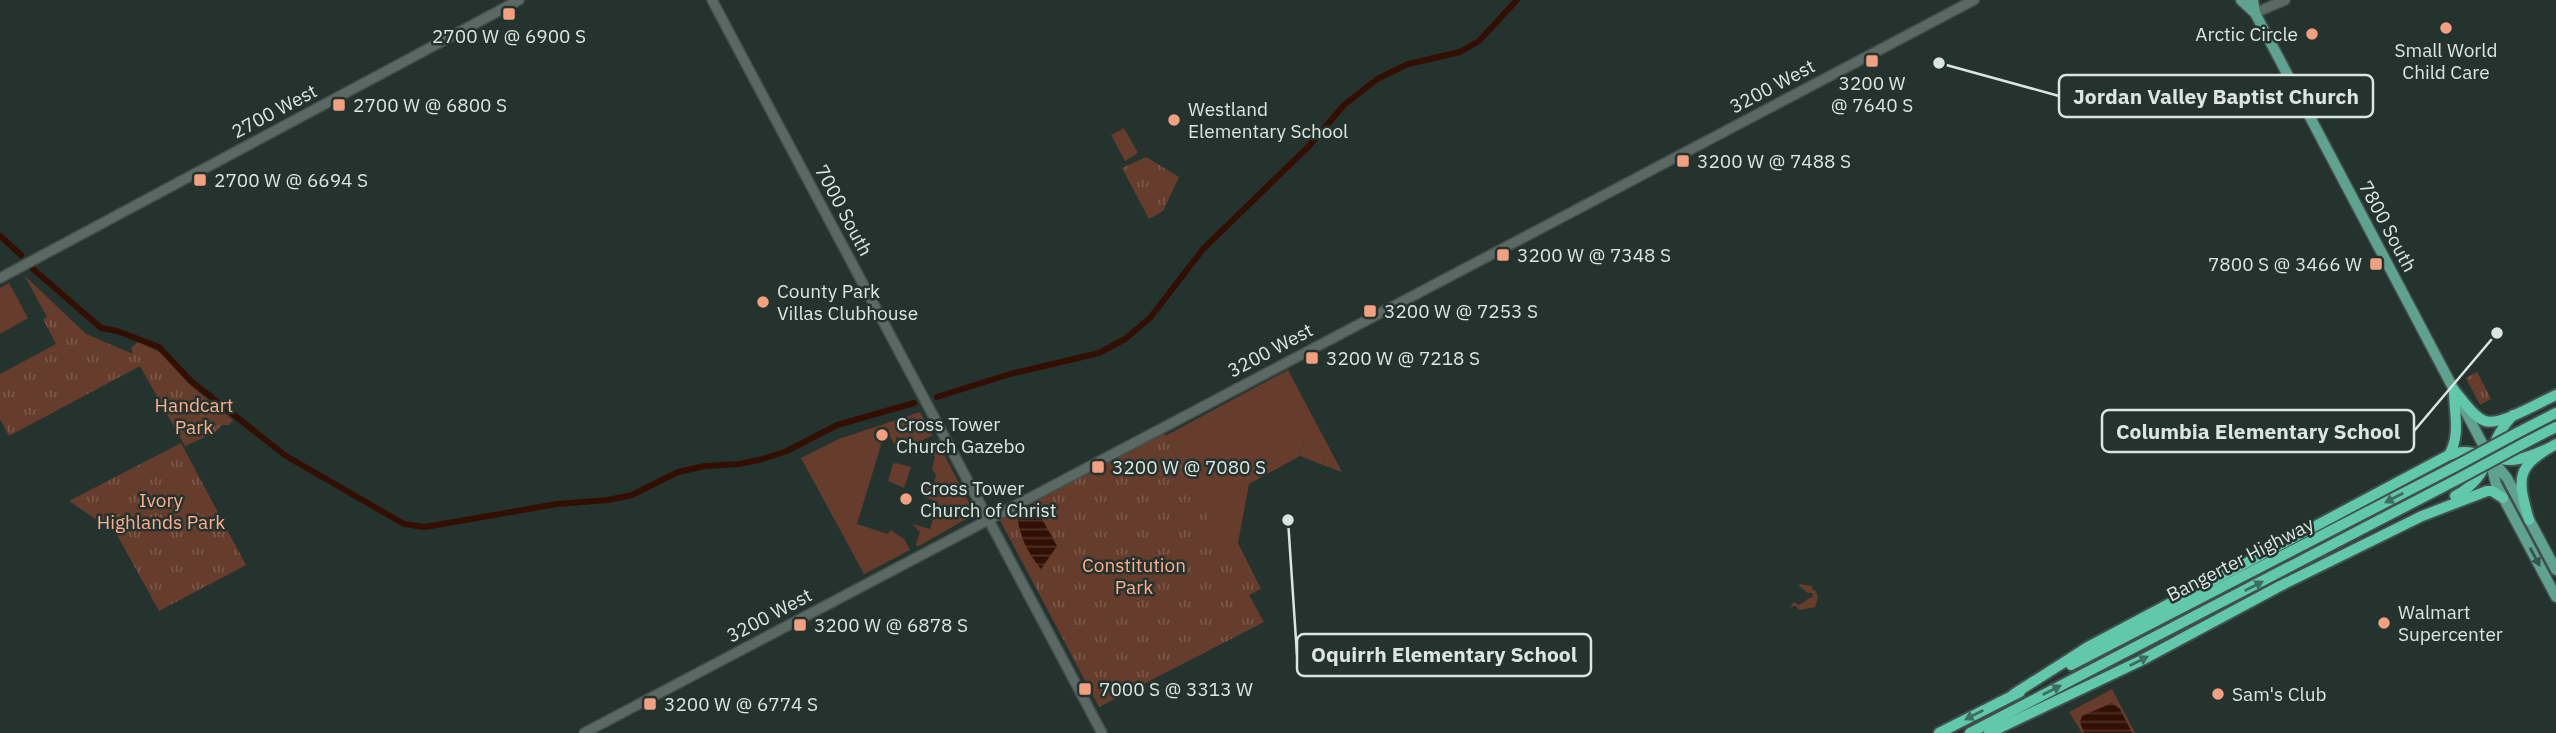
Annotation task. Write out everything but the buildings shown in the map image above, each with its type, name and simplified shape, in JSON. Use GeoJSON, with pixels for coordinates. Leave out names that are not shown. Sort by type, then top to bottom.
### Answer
{"type":"FeatureCollection","features":[{"type":"Feature","properties":{"kind":"highway"},"geometry":{"type":"LineString","coordinates":[[2454,390],[2482,420],[2493,422],[2556,395]]}},
{"type":"Feature","properties":{"kind":"highway"},"geometry":{"type":"LineString","coordinates":[[2449,455],[2458,434],[2454,390]]}},
{"type":"Feature","properties":{"kind":"highway","name":"Bangerter Highway"},"geometry":{"type":"LineString","coordinates":[[1939,733],[2556,413]]}},
{"type":"Feature","properties":{"kind":"highway"},"geometry":{"type":"LineString","coordinates":[[1989,733],[2140,661],[2422,516],[2474,484],[2497,435],[2513,415]]}},
{"type":"Feature","properties":{"kind":"highway","name":"Bangerter Highway"},"geometry":{"type":"LineString","coordinates":[[1970,733],[2556,427]]}},
{"type":"Feature","properties":{"kind":"highway"},"geometry":{"type":"LineString","coordinates":[[2014,694],[2088,647],[2449,455],[2466,451],[2519,460],[2552,446]]}},
{"type":"Feature","properties":{"kind":"highway"},"geometry":{"type":"LineString","coordinates":[[2529,520],[2520,488],[2521,479],[2529,463],[2552,446]]}},
{"type":"Feature","properties":{"kind":"highway"},"geometry":{"type":"LineString","coordinates":[[2422,516],[2487,491],[2493,491],[2503,498]]}},
{"type":"Feature","properties":{"kind":"main road","name":"7800 South"},"geometry":{"type":"LineString","coordinates":[[2241,0],[2255,13]]}},
{"type":"Feature","properties":{"kind":"main road","name":"7800 South"},"geometry":{"type":"LineString","coordinates":[[2253,0],[2255,13],[2489,456],[2507,478],[2556,570]]}},
{"type":"Feature","properties":{"kind":"main road","name":"7800 South"},"geometry":{"type":"LineString","coordinates":[[2489,456],[2496,484],[2556,597]]}},
{"type":"Feature","properties":{"kind":"street","name":"2700 West"},"geometry":{"type":"LineString","coordinates":[[0,278],[519,0]]}},
{"type":"Feature","properties":{"kind":"street","name":"7000 South"},"geometry":{"type":"LineString","coordinates":[[712,0],[1102,733]]}},
{"type":"Feature","properties":{"kind":"street","name":"3200 West"},"geometry":{"type":"LineString","coordinates":[[584,733],[1974,0]]}},
{"type":"Feature","properties":{"kind":"street"},"geometry":{"type":"LineString","coordinates":[[2255,13],[2285,0]]}},
{"type":"Feature","properties":{"kind":"green space"},"geometry":{"type":"Polygon","coordinates":[[[1124,128],[1138,153],[1125,161],[1111,135],[1124,128]]]}},
{"type":"Feature","properties":{"kind":"green space"},"geometry":{"type":"Polygon","coordinates":[[[1146,157],[1179,177],[1163,211],[1149,219],[1122,168],[1146,157]]]}},
{"type":"Feature","properties":{"kind":"green space","name":"Handcart Park"},"geometry":{"type":"Polygon","coordinates":[[[24,275],[86,334],[133,354],[131,348],[138,342],[160,352],[189,384],[233,420],[229,425],[222,425],[214,433],[185,446],[140,366],[9,436],[0,419],[0,374],[56,344],[43,319],[47,317],[24,275]]]}},
{"type":"Feature","properties":{"kind":"green space"},"geometry":{"type":"Polygon","coordinates":[[[9,283],[28,318],[0,334],[0,288],[9,283]]]}},
{"type":"Feature","properties":{"kind":"green space"},"geometry":{"type":"Polygon","coordinates":[[[1288,370],[1342,472],[1323,465],[1328,449],[1304,441],[1300,456],[1249,484],[1238,543],[1244,555],[1231,562],[1165,436],[1288,370]]]}},
{"type":"Feature","properties":{"kind":"green space"},"geometry":{"type":"Polygon","coordinates":[[[2477,372],[2491,399],[2480,405],[2466,378],[2477,372]]]}},
{"type":"Feature","properties":{"kind":"green space"},"geometry":{"type":"Polygon","coordinates":[[[920,412],[933,435],[923,440],[920,449],[914,441],[902,441],[897,436],[895,445],[889,435],[879,434],[881,445],[857,524],[888,534],[891,530],[905,540],[910,550],[864,574],[801,458],[839,439],[920,412]]]}},
{"type":"Feature","properties":{"kind":"green space","name":"Constitution Park"},"geometry":{"type":"Polygon","coordinates":[[[1164,433],[1231,561],[1244,555],[1261,589],[1249,595],[1264,622],[1099,707],[1000,520],[1164,433]]]}},
{"type":"Feature","properties":{"kind":"green space"},"geometry":{"type":"Polygon","coordinates":[[[937,441],[975,514],[917,547],[920,532],[912,524],[930,529],[938,502],[924,497],[927,486],[933,488],[936,475],[932,469],[935,457],[926,451],[937,441]]]}},
{"type":"Feature","properties":{"kind":"green space"},"geometry":{"type":"Polygon","coordinates":[[[1304,441],[1328,449],[1323,465],[1300,456],[1304,441]]]}},
{"type":"Feature","properties":{"kind":"green space","name":"Ivory Highlands Park"},"geometry":{"type":"Polygon","coordinates":[[[181,443],[246,565],[159,611],[116,533],[69,501],[181,443]]]}},
{"type":"Feature","properties":{"kind":"green space"},"geometry":{"type":"Polygon","coordinates":[[[893,464],[911,467],[904,488],[888,481],[893,464]]]}},
{"type":"Feature","properties":{"kind":"green space"},"geometry":{"type":"Polygon","coordinates":[[[1799,586],[1812,586],[1816,591],[1818,597],[1815,607],[1799,610],[1796,606],[1790,607],[1794,602],[1799,605],[1813,596],[1799,586]]]}},
{"type":"Feature","properties":{"kind":"green space"},"geometry":{"type":"Polygon","coordinates":[[[2112,689],[2135,733],[2082,733],[2069,712],[2112,689]]]}},
{"type":"Feature","properties":{"kind":"shaded area"},"geometry":{"type":"Polygon","coordinates":[[[1033,503],[1057,546],[1041,569],[1024,542],[1017,512],[1033,503]]]}},
{"type":"Feature","properties":{"kind":"shaded area"},"geometry":{"type":"Polygon","coordinates":[[[2112,703],[2120,709],[2132,733],[2084,733],[2080,722],[2082,716],[2112,703]]]}},
{"type":"Feature","properties":{"kind":"waterway"},"geometry":{"type":"LineString","coordinates":[[937,397],[1010,374],[1099,353],[1125,339],[1150,318],[1203,249],[1309,146],[1344,105],[1377,79],[1408,64],[1460,52],[1479,41],[1517,0]]}},
{"type":"Feature","properties":{"kind":"waterway"},"geometry":{"type":"LineString","coordinates":[[0,236],[21,255]]}},
{"type":"Feature","properties":{"kind":"waterway"},"geometry":{"type":"LineString","coordinates":[[33,269],[101,328],[117,331],[159,347],[191,381],[286,456],[404,524],[425,527],[557,504],[608,500],[632,495],[678,472],[759,460],[787,451],[837,425],[914,403]]}},
{"type":"Feature","properties":{"kind":"place","name":"2700 W @ 6900 S"},"geometry":{"type":"Point","coordinates":[509,14]}},
{"type":"Feature","properties":{"kind":"place","name":"Small World Child Care"},"geometry":{"type":"Point","coordinates":[2446,28]}},
{"type":"Feature","properties":{"kind":"place","name":"Arctic Circle"},"geometry":{"type":"Point","coordinates":[2312,34]}},
{"type":"Feature","properties":{"kind":"place","name":"3200 W @ 7640 S"},"geometry":{"type":"Point","coordinates":[1872,61]}},
{"type":"Feature","properties":{"kind":"place","name":"Jordan Valley Baptist Church"},"geometry":{"type":"Point","coordinates":[1939,63]}},
{"type":"Feature","properties":{"kind":"place","name":"2700 W @ 6800 S"},"geometry":{"type":"Point","coordinates":[339,105]}},
{"type":"Feature","properties":{"kind":"place","name":"Westland Elementary School"},"geometry":{"type":"Point","coordinates":[1174,120]}},
{"type":"Feature","properties":{"kind":"place","name":"3200 W @ 7488 S"},"geometry":{"type":"Point","coordinates":[1683,161]}},
{"type":"Feature","properties":{"kind":"place","name":"2700 W @ 6694 S"},"geometry":{"type":"Point","coordinates":[200,180]}},
{"type":"Feature","properties":{"kind":"place","name":"3200 W @ 7348 S"},"geometry":{"type":"Point","coordinates":[1503,255]}},
{"type":"Feature","properties":{"kind":"place","name":"7800 S @ 3466 W"},"geometry":{"type":"Point","coordinates":[2376,264]}},
{"type":"Feature","properties":{"kind":"place","name":"County Park Villas Clubhouse"},"geometry":{"type":"Point","coordinates":[763,302]}},
{"type":"Feature","properties":{"kind":"place","name":"3200 W @ 7253 S"},"geometry":{"type":"Point","coordinates":[1370,311]}},
{"type":"Feature","properties":{"kind":"place","name":"Columbia Elementary School"},"geometry":{"type":"Point","coordinates":[2497,333]}},
{"type":"Feature","properties":{"kind":"place","name":"3200 W @ 7218 S"},"geometry":{"type":"Point","coordinates":[1312,358]}},
{"type":"Feature","properties":{"kind":"place","name":"Cross Tower Church Gazebo"},"geometry":{"type":"Point","coordinates":[882,435]}},
{"type":"Feature","properties":{"kind":"place","name":"3200 W @ 7080 S"},"geometry":{"type":"Point","coordinates":[1098,467]}},
{"type":"Feature","properties":{"kind":"place","name":"Cross Tower Church of Christ"},"geometry":{"type":"Point","coordinates":[906,499]}},
{"type":"Feature","properties":{"kind":"place","name":"Oquirrh Elementary School"},"geometry":{"type":"Point","coordinates":[1288,520]}},
{"type":"Feature","properties":{"kind":"place","name":"Walmart Supercenter"},"geometry":{"type":"Point","coordinates":[2384,623]}},
{"type":"Feature","properties":{"kind":"place","name":"3200 W @ 6878 S"},"geometry":{"type":"Point","coordinates":[800,625]}},
{"type":"Feature","properties":{"kind":"place","name":"7000 S @ 3313 W"},"geometry":{"type":"Point","coordinates":[1085,689]}},
{"type":"Feature","properties":{"kind":"place","name":"Sam's Club"},"geometry":{"type":"Point","coordinates":[2218,694]}},
{"type":"Feature","properties":{"kind":"place","name":"3200 W @ 6774 S"},"geometry":{"type":"Point","coordinates":[650,704]}}]}
